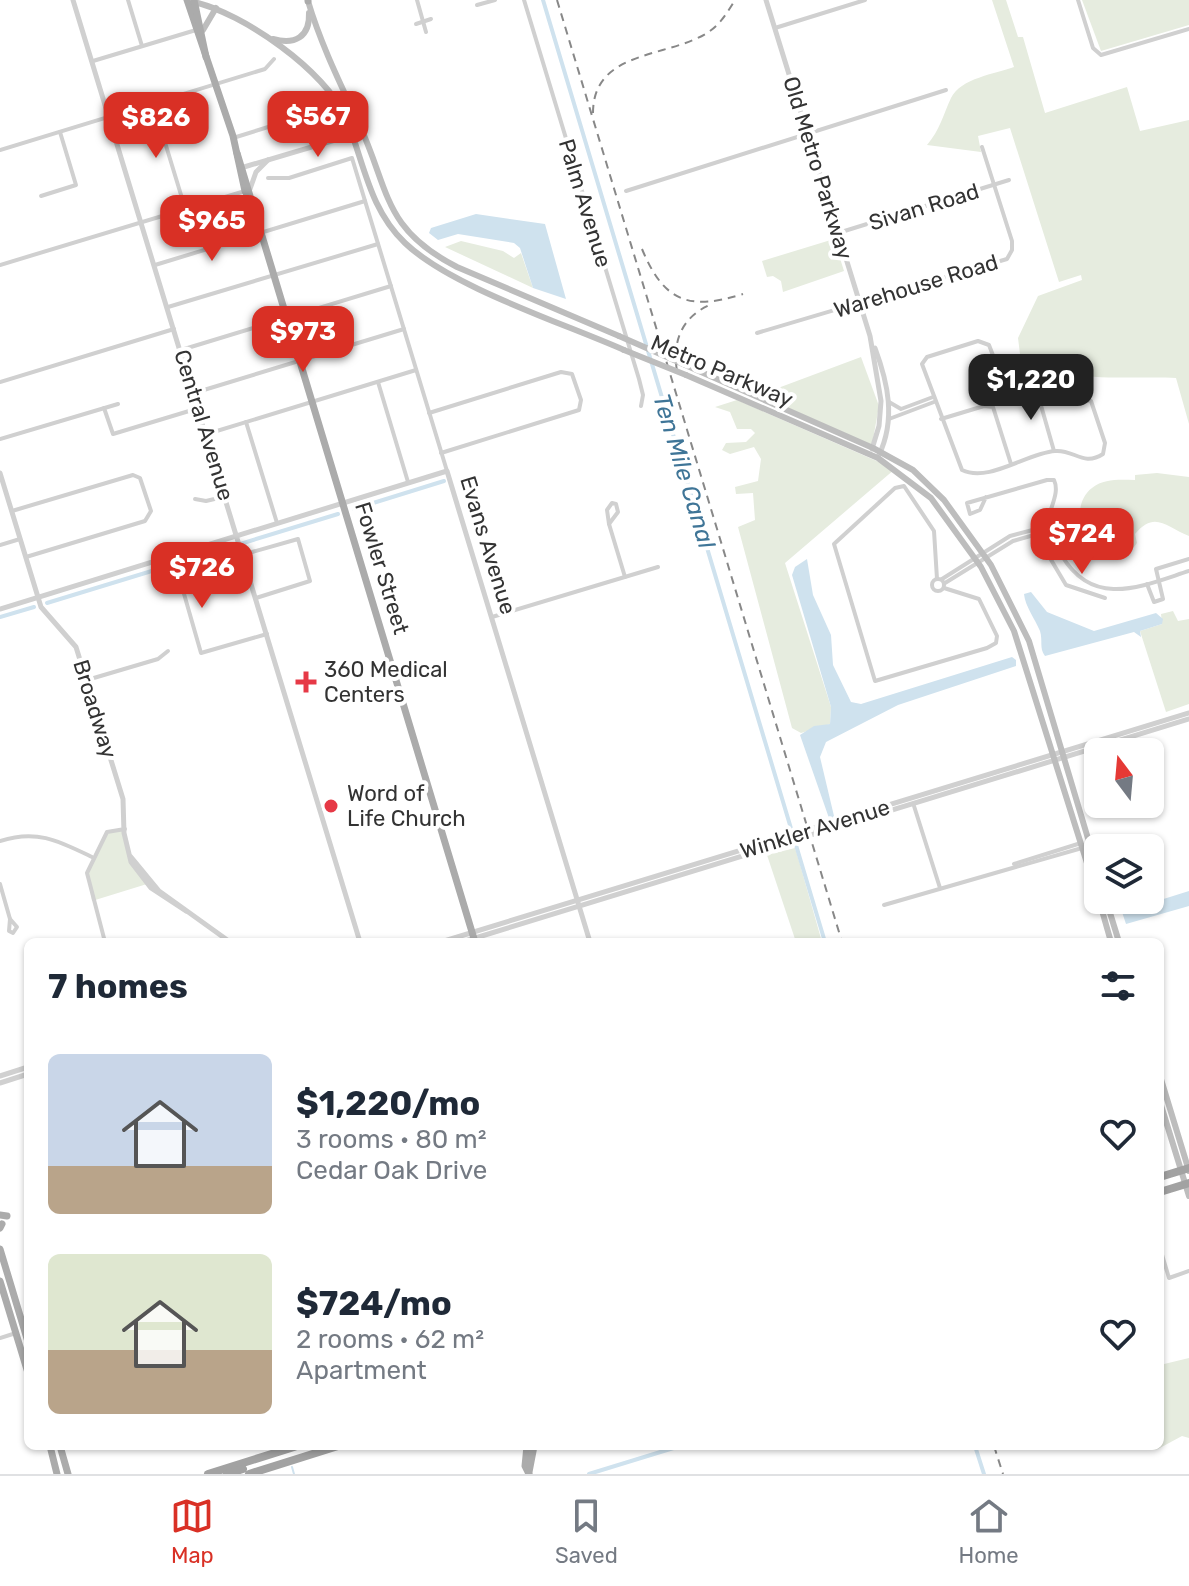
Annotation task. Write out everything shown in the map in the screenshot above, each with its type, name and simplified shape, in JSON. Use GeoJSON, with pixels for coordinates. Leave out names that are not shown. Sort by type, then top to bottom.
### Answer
{"type":"FeatureCollection","features":[{"type":"Feature","properties":{"kind":"highway"},"geometry":{"type":"LineString","coordinates":[[1164,1176],[1187,1170]]}},
{"type":"Feature","properties":{"kind":"highway"},"geometry":{"type":"LineString","coordinates":[[1164,1191],[1187,1184]]}},
{"type":"Feature","properties":{"kind":"highway"},"geometry":{"type":"LineString","coordinates":[[208,1474],[287,1450]]}},
{"type":"Feature","properties":{"kind":"highway"},"geometry":{"type":"LineString","coordinates":[[227,1474],[289,1450]]}},
{"type":"Feature","properties":{"kind":"highway"},"geometry":{"type":"LineString","coordinates":[[252,1473],[325,1450]]}},
{"type":"Feature","properties":{"kind":"main road","name":"Metro Parkway"},"geometry":{"type":"LineString","coordinates":[[192,0],[216,8],[262,35],[299,60],[325,84],[352,135],[378,209],[417,255],[447,274],[736,397],[872,451]]}},
{"type":"Feature","properties":{"kind":"main road","name":"Fowler Street"},"geometry":{"type":"LineString","coordinates":[[192,0],[206,55],[474,938]]}},
{"type":"Feature","properties":{"kind":"main road"},"geometry":{"type":"LineString","coordinates":[[262,35],[285,42],[300,38],[309,26],[308,1]]}},
{"type":"Feature","properties":{"kind":"main road"},"geometry":{"type":"LineString","coordinates":[[308,1],[324,49],[362,132]]}},
{"type":"Feature","properties":{"kind":"main road"},"geometry":{"type":"LineString","coordinates":[[199,30],[216,8]]}},
{"type":"Feature","properties":{"kind":"main road","name":"Metro Parkway"},"geometry":{"type":"LineString","coordinates":[[362,132],[388,205],[408,232],[428,250],[457,267],[749,393],[913,470],[936,489],[984,555],[1029,641],[1087,834]]}},
{"type":"Feature","properties":{"kind":"main road","name":"Metro Parkway"},"geometry":{"type":"LineString","coordinates":[[879,455],[931,498],[976,560],[1014,631],[1084,852]]}},
{"type":"Feature","properties":{"kind":"main road","name":"Metro Parkway"},"geometry":{"type":"LineString","coordinates":[[1103,914],[1110,938]]}},
{"type":"Feature","properties":{"kind":"main road"},"geometry":{"type":"LineString","coordinates":[[1110,914],[1118,938]]}},
{"type":"Feature","properties":{"kind":"main road"},"geometry":{"type":"LineString","coordinates":[[1164,1090],[1187,1170],[1189,1196]]}},
{"type":"Feature","properties":{"kind":"main road"},"geometry":{"type":"LineString","coordinates":[[1164,1112],[1187,1170]]}},
{"type":"Feature","properties":{"kind":"main road"},"geometry":{"type":"LineString","coordinates":[[0,1249],[24,1329]]}},
{"type":"Feature","properties":{"kind":"main road"},"geometry":{"type":"LineString","coordinates":[[0,1281],[24,1360]]}},
{"type":"Feature","properties":{"kind":"main road"},"geometry":{"type":"LineString","coordinates":[[4,1295],[21,1320]]}},
{"type":"Feature","properties":{"kind":"main road"},"geometry":{"type":"LineString","coordinates":[[16,1333],[24,1345]]}},
{"type":"Feature","properties":{"kind":"main road"},"geometry":{"type":"LineString","coordinates":[[51,1450],[57,1474]]}},
{"type":"Feature","properties":{"kind":"main road"},"geometry":{"type":"LineString","coordinates":[[61,1450],[68,1474]]}},
{"type":"Feature","properties":{"kind":"main road"},"geometry":{"type":"LineString","coordinates":[[519,1474],[525,1450]]}},
{"type":"Feature","properties":{"kind":"main road"},"geometry":{"type":"LineString","coordinates":[[526,1450],[525,1466],[529,1474]]}},
{"type":"Feature","properties":{"kind":"main road"},"geometry":{"type":"LineString","coordinates":[[529,1474],[533,1450]]}},
{"type":"Feature","properties":{"kind":"street","name":"Central Avenue"},"geometry":{"type":"LineString","coordinates":[[73,0],[359,938]]}},
{"type":"Feature","properties":{"kind":"street"},"geometry":{"type":"LineString","coordinates":[[128,0],[142,46]]}},
{"type":"Feature","properties":{"kind":"street"},"geometry":{"type":"LineString","coordinates":[[417,0],[426,32]]}},
{"type":"Feature","properties":{"kind":"street"},"geometry":{"type":"LineString","coordinates":[[477,5],[495,0]]}},
{"type":"Feature","properties":{"kind":"street","name":"Palm Avenue"},"geometry":{"type":"LineString","coordinates":[[524,0],[639,379],[641,406]]}},
{"type":"Feature","properties":{"kind":"street","name":"Old Metro Parkway"},"geometry":{"type":"LineString","coordinates":[[766,0],[885,379],[889,419],[879,455]]}},
{"type":"Feature","properties":{"kind":"street"},"geometry":{"type":"LineString","coordinates":[[775,28],[865,0]]}},
{"type":"Feature","properties":{"kind":"street"},"geometry":{"type":"LineString","coordinates":[[1078,0],[1093,48],[1101,55],[1189,29]]}},
{"type":"Feature","properties":{"kind":"street"},"geometry":{"type":"LineString","coordinates":[[416,24],[431,19]]}},
{"type":"Feature","properties":{"kind":"street"},"geometry":{"type":"LineString","coordinates":[[93,61],[199,30]]}},
{"type":"Feature","properties":{"kind":"street"},"geometry":{"type":"LineString","coordinates":[[0,150],[265,69],[274,59]]}},
{"type":"Feature","properties":{"kind":"street"},"geometry":{"type":"LineString","coordinates":[[626,191],[946,90]]}},
{"type":"Feature","properties":{"kind":"street"},"geometry":{"type":"LineString","coordinates":[[153,103],[185,209]]}},
{"type":"Feature","properties":{"kind":"street"},"geometry":{"type":"LineString","coordinates":[[233,138],[310,114],[321,104]]}},
{"type":"Feature","properties":{"kind":"street"},"geometry":{"type":"LineString","coordinates":[[41,196],[76,185],[60,132]]}},
{"type":"Feature","properties":{"kind":"street"},"geometry":{"type":"LineString","coordinates":[[241,169],[276,155],[362,132]]}},
{"type":"Feature","properties":{"kind":"street","name":"Warehouse Road"},"geometry":{"type":"LineString","coordinates":[[757,333],[1007,259],[1012,250],[1012,241],[982,147]]}},
{"type":"Feature","properties":{"kind":"street"},"geometry":{"type":"LineString","coordinates":[[0,265],[247,190],[256,172],[276,155]]}},
{"type":"Feature","properties":{"kind":"street","name":"Evans Avenue"},"geometry":{"type":"LineString","coordinates":[[268,178],[286,178],[352,158],[589,938]]}},
{"type":"Feature","properties":{"kind":"street","name":"Sivan Road"},"geometry":{"type":"LineString","coordinates":[[838,233],[1009,180]]}},
{"type":"Feature","properties":{"kind":"street"},"geometry":{"type":"LineString","coordinates":[[155,265],[365,201]]}},
{"type":"Feature","properties":{"kind":"street"},"geometry":{"type":"LineString","coordinates":[[168,307],[378,244]]}},
{"type":"Feature","properties":{"kind":"street"},"geometry":{"type":"LineString","coordinates":[[181,350],[391,286]]}},
{"type":"Feature","properties":{"kind":"street"},"geometry":{"type":"LineString","coordinates":[[0,382],[174,328]]}},
{"type":"Feature","properties":{"kind":"street"},"geometry":{"type":"LineString","coordinates":[[194,393],[404,329]]}},
{"type":"Feature","properties":{"kind":"street","name":"Old Metro Parkway"},"geometry":{"type":"LineString","coordinates":[[870,336],[881,411],[872,451]]}},
{"type":"Feature","properties":{"kind":"street"},"geometry":{"type":"LineString","coordinates":[[980,341],[989,345],[1002,374],[1024,390],[1041,394],[1091,401],[1105,446],[1101,456],[1086,460],[1054,451],[977,473],[962,470],[933,400],[922,367],[923,360],[980,341]]}},
{"type":"Feature","properties":{"kind":"street"},"geometry":{"type":"LineString","coordinates":[[876,369],[885,379]]}},
{"type":"Feature","properties":{"kind":"street"},"geometry":{"type":"LineString","coordinates":[[207,434],[416,370]]}},
{"type":"Feature","properties":{"kind":"street"},"geometry":{"type":"LineString","coordinates":[[429,413],[568,372],[580,396],[579,410],[441,453]]}},
{"type":"Feature","properties":{"kind":"street"},"geometry":{"type":"LineString","coordinates":[[378,382],[408,482]]}},
{"type":"Feature","properties":{"kind":"street"},"geometry":{"type":"LineString","coordinates":[[1041,394],[1040,402],[1054,451]]}},
{"type":"Feature","properties":{"kind":"street"},"geometry":{"type":"LineString","coordinates":[[889,419],[933,400]]}},
{"type":"Feature","properties":{"kind":"street"},"geometry":{"type":"LineString","coordinates":[[889,402],[902,411]]}},
{"type":"Feature","properties":{"kind":"street"},"geometry":{"type":"LineString","coordinates":[[0,439],[118,404]]}},
{"type":"Feature","properties":{"kind":"street"},"geometry":{"type":"LineString","coordinates":[[940,419],[984,406],[993,407],[1011,464]]}},
{"type":"Feature","properties":{"kind":"street"},"geometry":{"type":"LineString","coordinates":[[104,408],[113,434],[199,408]]}},
{"type":"Feature","properties":{"kind":"street"},"geometry":{"type":"LineString","coordinates":[[246,422],[278,524]]}},
{"type":"Feature","properties":{"kind":"street"},"geometry":{"type":"LineString","coordinates":[[0,609],[447,471]]}},
{"type":"Feature","properties":{"kind":"street","name":"Broadway"},"geometry":{"type":"LineString","coordinates":[[0,473],[38,598],[48,617],[75,643],[123,799],[130,857],[149,882],[224,938]]}},
{"type":"Feature","properties":{"kind":"street"},"geometry":{"type":"LineString","coordinates":[[12,511],[133,475],[140,478],[146,496],[151,515],[145,521],[26,557]]}},
{"type":"Feature","properties":{"kind":"street"},"geometry":{"type":"LineString","coordinates":[[986,497],[980,510],[970,514],[967,503],[986,497],[1054,480],[1056,488],[1048,528],[1056,546],[1079,578],[1117,592],[1189,571]]}},
{"type":"Feature","properties":{"kind":"street"},"geometry":{"type":"LineString","coordinates":[[904,486],[934,531],[942,582],[979,599],[997,636],[996,643],[875,681],[834,552],[836,540],[895,488],[904,486]]}},
{"type":"Feature","properties":{"kind":"street"},"geometry":{"type":"LineString","coordinates":[[195,499],[206,501],[226,496]]}},
{"type":"Feature","properties":{"kind":"street"},"geometry":{"type":"LineString","coordinates":[[609,524],[618,512],[616,504],[608,506],[609,524],[625,577]]}},
{"type":"Feature","properties":{"kind":"street"},"geometry":{"type":"LineString","coordinates":[[942,582],[984,555],[1048,528]]}},
{"type":"Feature","properties":{"kind":"street"},"geometry":{"type":"LineString","coordinates":[[256,598],[307,583],[311,576],[297,538],[242,551],[180,572],[177,578],[201,653],[267,634]]}},
{"type":"Feature","properties":{"kind":"street"},"geometry":{"type":"LineString","coordinates":[[0,545],[20,539]]}},
{"type":"Feature","properties":{"kind":"street"},"geometry":{"type":"LineString","coordinates":[[1056,546],[1047,553],[1066,585],[1105,598]]}},
{"type":"Feature","properties":{"kind":"street"},"geometry":{"type":"LineString","coordinates":[[1147,584],[1154,602],[1163,599],[1156,569],[1189,559]]}},
{"type":"Feature","properties":{"kind":"street"},"geometry":{"type":"LineString","coordinates":[[492,617],[658,567]]}},
{"type":"Feature","properties":{"kind":"street"},"geometry":{"type":"LineString","coordinates":[[87,680],[158,659],[168,651]]}},
{"type":"Feature","properties":{"kind":"street","name":"Winkler Avenue"},"geometry":{"type":"LineString","coordinates":[[1065,756],[1189,713]]}},
{"type":"Feature","properties":{"kind":"street","name":"Winkler Avenue"},"geometry":{"type":"LineString","coordinates":[[474,938],[802,837],[941,790],[1189,719]]}},
{"type":"Feature","properties":{"kind":"street","name":"Winkler Avenue"},"geometry":{"type":"LineString","coordinates":[[802,837],[858,824],[1056,758]]}},
{"type":"Feature","properties":{"kind":"street"},"geometry":{"type":"LineString","coordinates":[[940,888],[914,806],[919,799],[941,790]]}},
{"type":"Feature","properties":{"kind":"street"},"geometry":{"type":"LineString","coordinates":[[858,824],[872,812]]}},
{"type":"Feature","properties":{"kind":"street"},"geometry":{"type":"LineString","coordinates":[[104,938],[87,885],[93,858],[107,832],[125,829]]}},
{"type":"Feature","properties":{"kind":"street"},"geometry":{"type":"LineString","coordinates":[[0,841],[23,835],[43,835],[93,858]]}},
{"type":"Feature","properties":{"kind":"street"},"geometry":{"type":"LineString","coordinates":[[884,905],[1082,845]]}},
{"type":"Feature","properties":{"kind":"street"},"geometry":{"type":"LineString","coordinates":[[0,884],[10,919]]}},
{"type":"Feature","properties":{"kind":"street"},"geometry":{"type":"LineString","coordinates":[[0,1076],[24,1072]]}},
{"type":"Feature","properties":{"kind":"street"},"geometry":{"type":"LineString","coordinates":[[0,1083],[24,1073]]}},
{"type":"Feature","properties":{"kind":"street"},"geometry":{"type":"LineString","coordinates":[[1164,1261],[1169,1278],[1189,1271]]}},
{"type":"Feature","properties":{"kind":"street"},"geometry":{"type":"LineString","coordinates":[[0,1338],[16,1333]]}},
{"type":"Feature","properties":{"kind":"shaded area"},"geometry":{"type":"Polygon","coordinates":[[[992,0],[1006,0],[1018,37],[1023,37],[1045,113],[1127,87],[1140,131],[1189,120],[1189,424],[1176,378],[1071,375],[1034,364],[1020,354],[1018,338],[1038,296],[1082,280],[1081,275],[1059,282],[1010,128],[978,136],[981,152],[927,145],[956,91],[970,81],[1014,67],[992,0]]]}},
{"type":"Feature","properties":{"kind":"shaded area"},"geometry":{"type":"Polygon","coordinates":[[[1082,0],[1189,0],[1189,25],[1101,51],[1082,0]]]}},
{"type":"Feature","properties":{"kind":"shaded area"},"geometry":{"type":"Polygon","coordinates":[[[834,239],[844,271],[783,292],[781,281],[773,276],[767,277],[762,261],[834,239]]]}},
{"type":"Feature","properties":{"kind":"shaded area"},"geometry":{"type":"Polygon","coordinates":[[[461,241],[503,251],[514,258],[521,253],[533,288],[445,247],[461,241]]]}},
{"type":"Feature","properties":{"kind":"shaded area"},"geometry":{"type":"Polygon","coordinates":[[[861,357],[879,406],[872,445],[759,395],[861,357]]]}},
{"type":"Feature","properties":{"kind":"shaded area"},"geometry":{"type":"Polygon","coordinates":[[[737,400],[895,469],[785,563],[831,707],[830,724],[801,733],[792,728],[738,527],[755,520],[753,493],[736,494],[735,487],[758,481],[761,459],[754,447],[730,454],[722,450],[726,443],[746,442],[755,433],[751,429],[737,429],[730,412],[715,407],[737,400]]]}},
{"type":"Feature","properties":{"kind":"shaded area"},"geometry":{"type":"Polygon","coordinates":[[[1157,473],[1189,477],[1189,536],[1155,522],[1142,527],[1135,534],[1137,543],[1126,557],[1106,555],[1095,550],[1085,536],[1080,519],[1086,494],[1102,483],[1135,480],[1135,475],[1157,473]]]}},
{"type":"Feature","properties":{"kind":"shaded area"},"geometry":{"type":"Polygon","coordinates":[[[1173,611],[1178,621],[1189,619],[1189,704],[1166,712],[1140,631],[1162,624],[1161,614],[1173,611]]]}},
{"type":"Feature","properties":{"kind":"shaded area"},"geometry":{"type":"Polygon","coordinates":[[[125,829],[131,862],[147,884],[92,901],[87,873],[107,832],[125,829]]]}},
{"type":"Feature","properties":{"kind":"shaded area"},"geometry":{"type":"Polygon","coordinates":[[[795,848],[821,938],[795,938],[767,855],[795,848]]]}},
{"type":"Feature","properties":{"kind":"shaded area"},"geometry":{"type":"Polygon","coordinates":[[[1189,1358],[1189,1438],[1182,1436],[1164,1446],[1164,1364],[1189,1358]]]}},
{"type":"Feature","properties":{"kind":"water"},"geometry":{"type":"Polygon","coordinates":[[[476,214],[545,224],[566,299],[533,288],[520,248],[514,243],[458,234],[438,240],[429,233],[431,228],[476,214]]]}},
{"type":"Feature","properties":{"kind":"water"},"geometry":{"type":"Polygon","coordinates":[[[807,559],[813,595],[831,635],[833,665],[851,702],[861,704],[1012,657],[1016,660],[1016,666],[898,705],[826,742],[820,757],[834,816],[838,818],[830,821],[800,735],[814,726],[830,724],[831,707],[792,575],[795,567],[807,559]]]}},
{"type":"Feature","properties":{"kind":"water"},"geometry":{"type":"Polygon","coordinates":[[[1031,592],[1047,612],[1094,631],[1156,613],[1163,619],[1162,624],[1140,631],[1141,637],[1134,632],[1045,656],[1040,631],[1025,599],[1024,594],[1031,592]]]}},
{"type":"Feature","properties":{"kind":"water"},"geometry":{"type":"Polygon","coordinates":[[[1189,891],[1189,906],[1164,913],[1164,899],[1189,891]]]}},
{"type":"Feature","properties":{"kind":"water"},"geometry":{"type":"Polygon","coordinates":[[[1123,914],[1161,914],[1126,924],[1123,914]]]}},
{"type":"Feature","properties":{"kind":"waterway","name":"Ten Mile Canal"},"geometry":{"type":"LineString","coordinates":[[543,0],[824,938]]}},
{"type":"Feature","properties":{"kind":"waterway"},"geometry":{"type":"LineString","coordinates":[[354,509],[444,481]]}},
{"type":"Feature","properties":{"kind":"waterway"},"geometry":{"type":"LineString","coordinates":[[47,603],[338,514]]}},
{"type":"Feature","properties":{"kind":"waterway"},"geometry":{"type":"LineString","coordinates":[[0,617],[34,607]]}},
{"type":"Feature","properties":{"kind":"waterway"},"geometry":{"type":"LineString","coordinates":[[589,1474],[667,1450]]}},
{"type":"Feature","properties":{"kind":"waterway","name":"Ten Mile Canal"},"geometry":{"type":"LineString","coordinates":[[976,1450],[984,1474]]}},
{"type":"Feature","properties":{"kind":"waterway"},"geometry":{"type":"LineString","coordinates":[[292,1467],[294,1474]]}},
{"type":"Feature","properties":{"kind":"railway"},"geometry":{"type":"LineString","coordinates":[[557,0],[841,938]]}},
{"type":"Feature","properties":{"kind":"railway"},"geometry":{"type":"LineString","coordinates":[[593,113],[596,92],[605,77],[635,59],[707,33],[735,0]]}},
{"type":"Feature","properties":{"kind":"railway"},"geometry":{"type":"LineString","coordinates":[[642,249],[659,281],[680,298],[708,302],[743,294]]}},
{"type":"Feature","properties":{"kind":"railway"},"geometry":{"type":"LineString","coordinates":[[677,371],[676,350],[681,331],[693,315],[712,304]]}},
{"type":"Feature","properties":{"kind":"railway"},"geometry":{"type":"LineString","coordinates":[[995,1450],[1003,1474]]}},
{"type":"Feature","properties":{"kind":"place","name":"360 Medical Centers"},"geometry":{"type":"Point","coordinates":[306,682]}},
{"type":"Feature","properties":{"kind":"place","name":"Word of Life Church"},"geometry":{"type":"Point","coordinates":[331,806]}}]}
